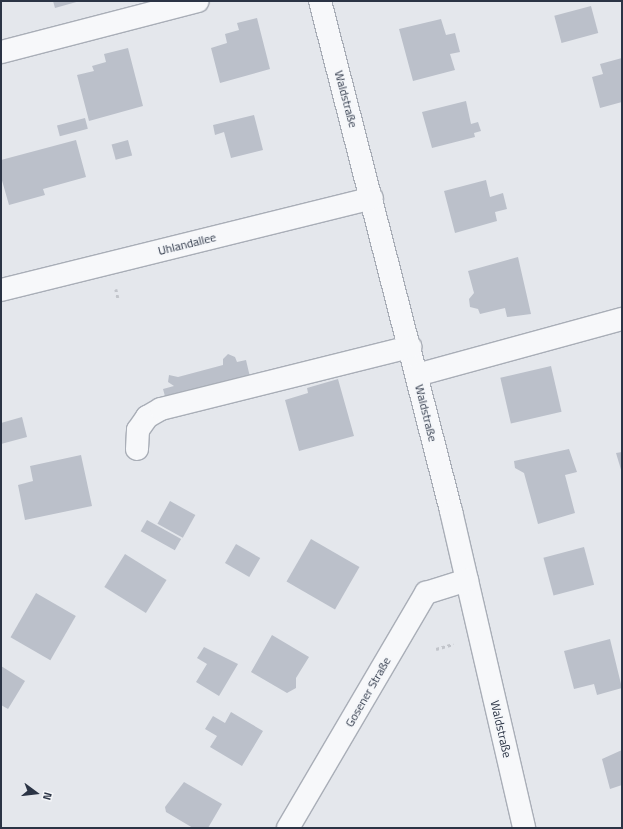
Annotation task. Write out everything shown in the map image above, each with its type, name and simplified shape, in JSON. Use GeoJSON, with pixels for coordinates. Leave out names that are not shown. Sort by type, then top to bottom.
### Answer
{"type":"FeatureCollection","features":[{"type":"Feature","properties":{"kind":"street"},"geometry":{"type":"LineString","coordinates":[[1,52],[198,1]]}},
{"type":"Feature","properties":{"kind":"street","name":"Waldstraße"},"geometry":{"type":"LineString","coordinates":[[320,1],[417,375],[467,580],[524,828]]}},
{"type":"Feature","properties":{"kind":"street","name":"Uhlandallee"},"geometry":{"type":"LineString","coordinates":[[1,290],[372,198]]}},
{"type":"Feature","properties":{"kind":"street"},"geometry":{"type":"LineString","coordinates":[[417,375],[622,319]]}},
{"type":"Feature","properties":{"kind":"street"},"geometry":{"type":"LineString","coordinates":[[137,449],[138,430],[147,417],[161,409],[410,347]]}},
{"type":"Feature","properties":{"kind":"street","name":"Gosener Straße"},"geometry":{"type":"LineString","coordinates":[[288,828],[426,593],[467,580]]}},
{"type":"Feature","properties":{"kind":"building"},"geometry":{"type":"Polygon","coordinates":[[[53,1],[80,1],[55,8],[53,1]]]}},
{"type":"Feature","properties":{"kind":"building"},"geometry":{"type":"Polygon","coordinates":[[[591,6],[598,33],[562,43],[554,16],[591,6]]]}},
{"type":"Feature","properties":{"kind":"building"},"geometry":{"type":"Polygon","coordinates":[[[257,18],[270,69],[220,83],[211,48],[227,43],[225,34],[239,30],[237,23],[257,18]]]}},
{"type":"Feature","properties":{"kind":"building"},"geometry":{"type":"Polygon","coordinates":[[[441,19],[446,35],[455,33],[460,52],[450,54],[455,70],[413,81],[399,29],[441,19]]]}},
{"type":"Feature","properties":{"kind":"building"},"geometry":{"type":"Polygon","coordinates":[[[128,48],[143,106],[89,121],[77,75],[94,71],[92,66],[106,62],[104,54],[128,48]]]}},
{"type":"Feature","properties":{"kind":"building"},"geometry":{"type":"Polygon","coordinates":[[[622,58],[622,102],[600,108],[592,77],[603,74],[600,64],[622,58]]]}},
{"type":"Feature","properties":{"kind":"building"},"geometry":{"type":"Polygon","coordinates":[[[466,101],[471,124],[478,122],[481,131],[474,133],[475,137],[432,148],[422,112],[466,101]]]}},
{"type":"Feature","properties":{"kind":"building"},"geometry":{"type":"Polygon","coordinates":[[[254,115],[263,150],[231,158],[224,132],[215,135],[213,125],[254,115]]]}},
{"type":"Feature","properties":{"kind":"building"},"geometry":{"type":"Polygon","coordinates":[[[85,118],[88,129],[60,136],[57,126],[85,118]]]}},
{"type":"Feature","properties":{"kind":"building"},"geometry":{"type":"Polygon","coordinates":[[[76,140],[86,177],[43,189],[45,195],[9,205],[1,177],[1,160],[76,140]]]}},
{"type":"Feature","properties":{"kind":"building"},"geometry":{"type":"Polygon","coordinates":[[[128,140],[132,155],[116,160],[112,144],[128,140]]]}},
{"type":"Feature","properties":{"kind":"building"},"geometry":{"type":"Polygon","coordinates":[[[486,180],[490,197],[503,193],[507,209],[495,212],[497,221],[455,233],[444,191],[486,180]]]}},
{"type":"Feature","properties":{"kind":"building"},"geometry":{"type":"Polygon","coordinates":[[[518,257],[531,314],[507,317],[505,308],[480,314],[478,309],[470,307],[469,299],[474,293],[468,271],[518,257]]]}},
{"type":"Feature","properties":{"kind":"building"},"geometry":{"type":"Polygon","coordinates":[[[228,354],[235,357],[237,362],[246,360],[250,377],[166,400],[163,389],[174,386],[168,382],[169,375],[178,377],[223,365],[223,359],[228,354]]]}},
{"type":"Feature","properties":{"kind":"building"},"geometry":{"type":"Polygon","coordinates":[[[551,366],[562,412],[511,423],[500,378],[551,366]]]}},
{"type":"Feature","properties":{"kind":"building"},"geometry":{"type":"Polygon","coordinates":[[[338,379],[354,436],[299,451],[285,400],[308,393],[307,388],[338,379]]]}},
{"type":"Feature","properties":{"kind":"building"},"geometry":{"type":"Polygon","coordinates":[[[22,417],[27,437],[1,444],[1,423],[22,417]]]}},
{"type":"Feature","properties":{"kind":"building"},"geometry":{"type":"Polygon","coordinates":[[[569,449],[577,472],[565,475],[575,513],[538,524],[524,473],[515,468],[514,461],[569,449]]]}},
{"type":"Feature","properties":{"kind":"building"},"geometry":{"type":"Polygon","coordinates":[[[622,452],[622,473],[616,453],[622,452]]]}},
{"type":"Feature","properties":{"kind":"building"},"geometry":{"type":"Polygon","coordinates":[[[81,455],[92,506],[25,520],[18,485],[33,481],[30,466],[81,455]]]}},
{"type":"Feature","properties":{"kind":"building"},"geometry":{"type":"Polygon","coordinates":[[[170,501],[195,515],[183,538],[157,524],[170,501]]]}},
{"type":"Feature","properties":{"kind":"building"},"geometry":{"type":"Polygon","coordinates":[[[147,520],[181,539],[175,550],[141,531],[147,520]]]}},
{"type":"Feature","properties":{"kind":"building"},"geometry":{"type":"Polygon","coordinates":[[[311,539],[359,567],[335,609],[286,581],[311,539]]]}},
{"type":"Feature","properties":{"kind":"building"},"geometry":{"type":"Polygon","coordinates":[[[236,544],[260,558],[249,577],[225,563],[236,544]]]}},
{"type":"Feature","properties":{"kind":"building"},"geometry":{"type":"Polygon","coordinates":[[[584,547],[594,585],[554,596],[543,558],[584,547]]]}},
{"type":"Feature","properties":{"kind":"building"},"geometry":{"type":"Polygon","coordinates":[[[125,554],[167,580],[146,613],[104,587],[125,554]]]}},
{"type":"Feature","properties":{"kind":"building"},"geometry":{"type":"Polygon","coordinates":[[[36,593],[76,616],[50,660],[10,637],[36,593]]]}},
{"type":"Feature","properties":{"kind":"building"},"geometry":{"type":"Polygon","coordinates":[[[272,635],[309,657],[296,678],[296,688],[287,693],[251,672],[272,635]]]}},
{"type":"Feature","properties":{"kind":"building"},"geometry":{"type":"Polygon","coordinates":[[[610,639],[622,688],[597,695],[594,684],[574,689],[564,651],[610,639]]]}},
{"type":"Feature","properties":{"kind":"building"},"geometry":{"type":"Polygon","coordinates":[[[204,647],[238,664],[219,696],[196,682],[207,664],[197,658],[204,647]]]}},
{"type":"Feature","properties":{"kind":"building"},"geometry":{"type":"Polygon","coordinates":[[[1,666],[25,681],[8,709],[1,705],[1,666]]]}},
{"type":"Feature","properties":{"kind":"building"},"geometry":{"type":"Polygon","coordinates":[[[231,712],[263,731],[242,766],[210,747],[217,736],[205,729],[213,716],[225,723],[231,712]]]}},
{"type":"Feature","properties":{"kind":"building"},"geometry":{"type":"Polygon","coordinates":[[[622,750],[622,785],[610,789],[602,759],[622,750]]]}},
{"type":"Feature","properties":{"kind":"building"},"geometry":{"type":"Polygon","coordinates":[[[184,782],[222,804],[208,828],[193,828],[166,812],[165,807],[184,782]]]}}]}
